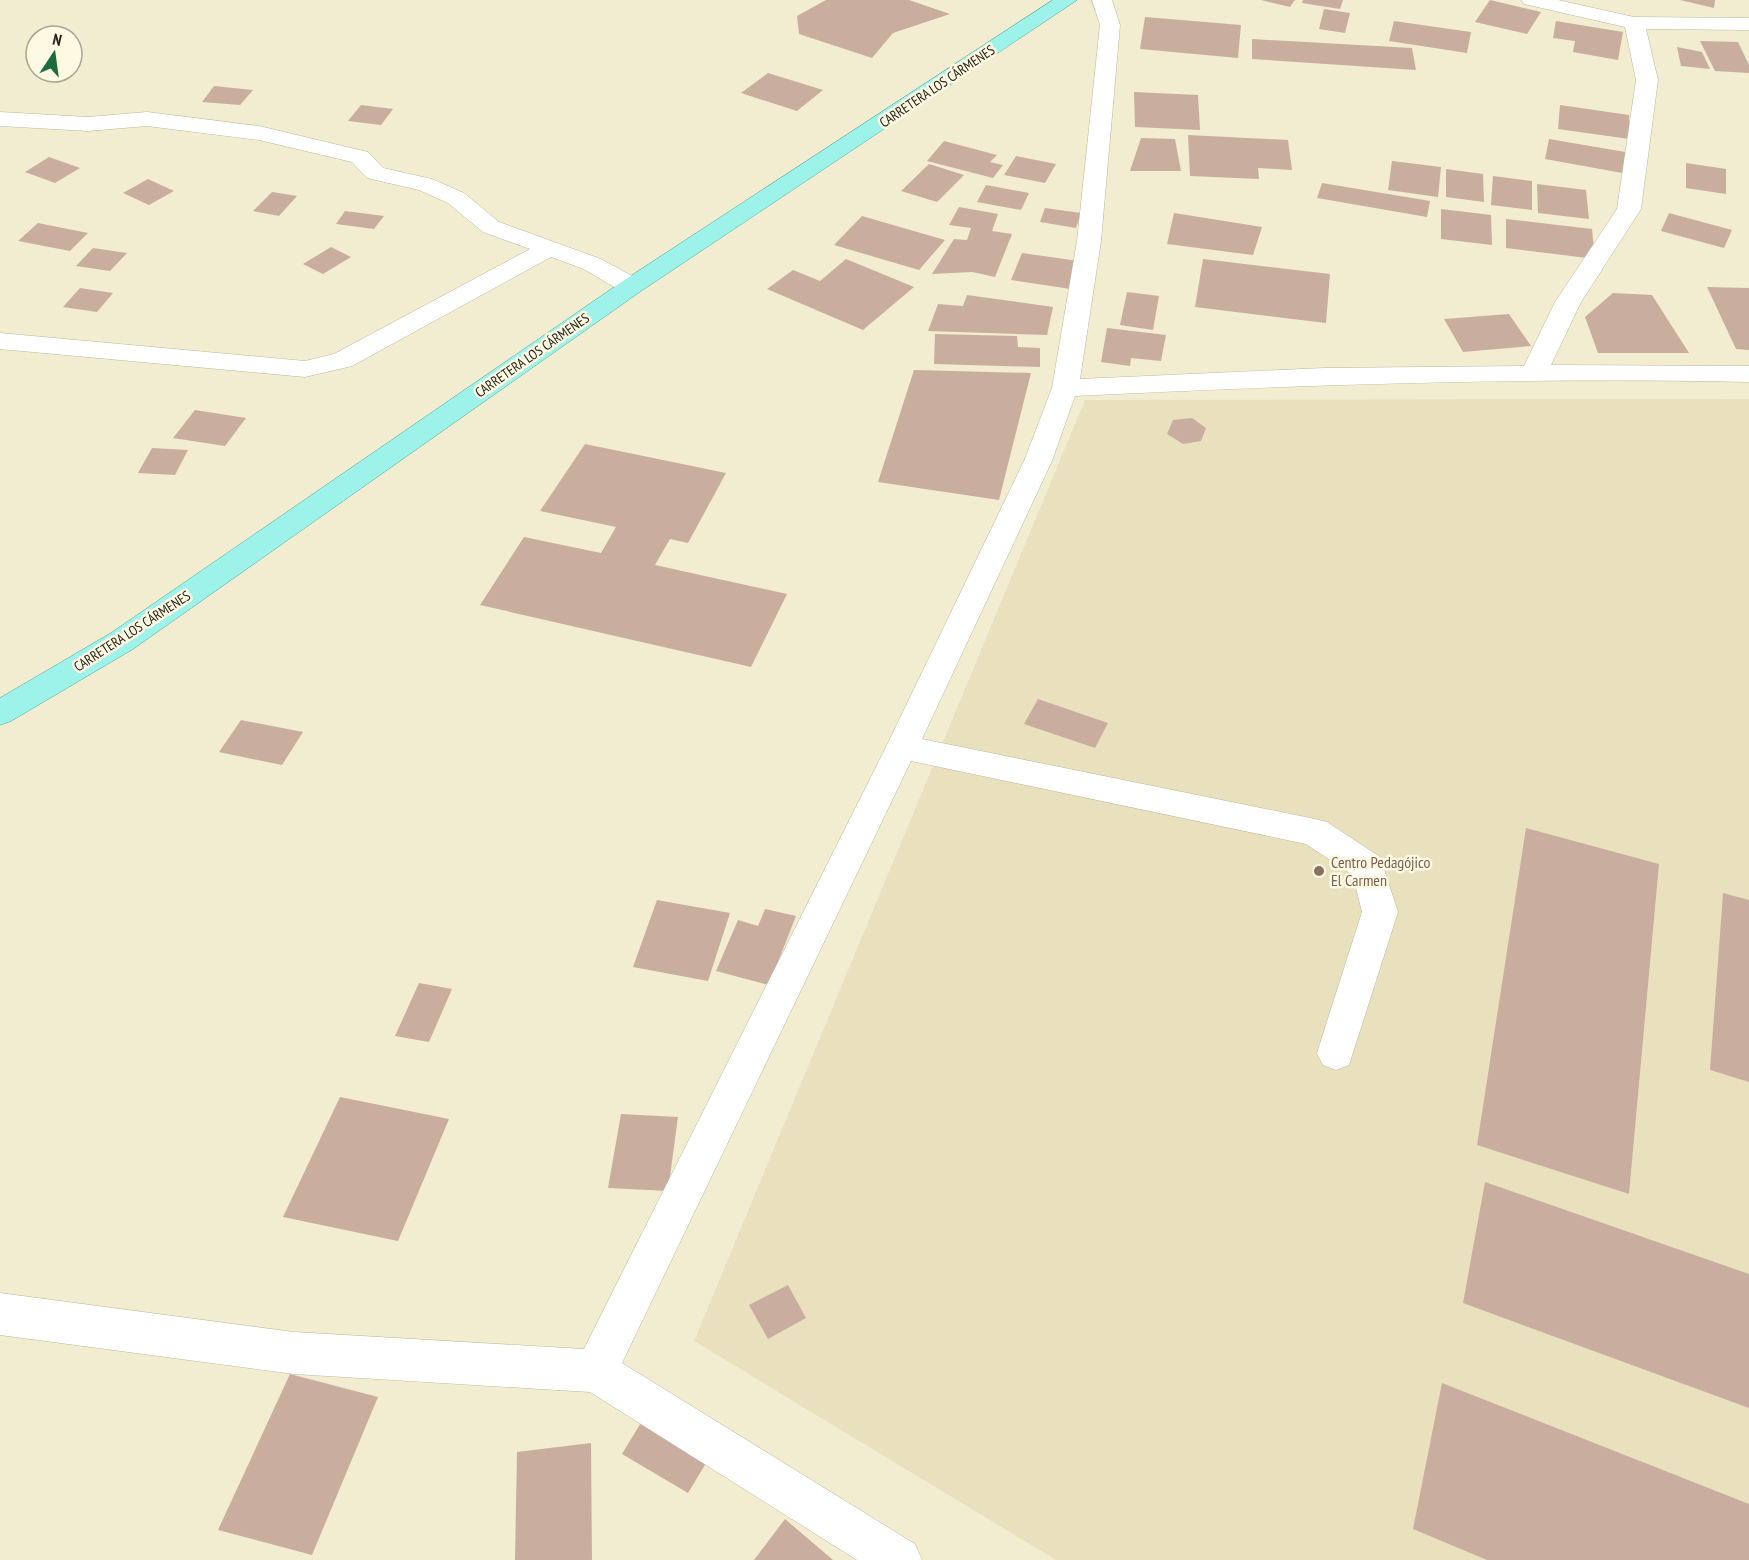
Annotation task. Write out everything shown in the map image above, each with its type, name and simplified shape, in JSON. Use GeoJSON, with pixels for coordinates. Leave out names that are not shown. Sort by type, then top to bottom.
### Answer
{"type":"FeatureCollection","features":[{"type":"Feature","properties":{"kind":"main road","name":"CARRETERA LOS CÁRMENES"},"geometry":{"type":"LineString","coordinates":[[0,713],[122,641],[632,286],[1067,0]]}},
{"type":"Feature","properties":{"kind":"street"},"geometry":{"type":"LineString","coordinates":[[596,1371],[902,747],[1038,461],[1065,388],[1089,241],[1109,37],[1110,25],[1102,0]]}},
{"type":"Feature","properties":{"kind":"street"},"geometry":{"type":"LineString","coordinates":[[1531,0],[1634,24],[1749,24]]}},
{"type":"Feature","properties":{"kind":"street"},"geometry":{"type":"LineString","coordinates":[[1533,375],[1568,302],[1629,209],[1647,80],[1634,24]]}},
{"type":"Feature","properties":{"kind":"street"},"geometry":{"type":"LineString","coordinates":[[0,118],[88,124],[147,119],[259,133],[360,157],[375,173],[401,182],[424,184],[456,198],[491,227],[547,250],[592,264],[632,286]]}},
{"type":"Feature","properties":{"kind":"street"},"geometry":{"type":"LineString","coordinates":[[0,341],[305,369],[343,360],[547,250]]}},
{"type":"Feature","properties":{"kind":"street"},"geometry":{"type":"LineString","coordinates":[[1065,388],[1324,376],[1667,372],[1749,374]]}},
{"type":"Feature","properties":{"kind":"street"},"geometry":{"type":"LineString","coordinates":[[902,747],[1315,832],[1368,867],[1380,912],[1336,1053]]}},
{"type":"Feature","properties":{"kind":"street"},"geometry":{"type":"LineString","coordinates":[[0,1314],[294,1353],[596,1371],[899,1560]]}},
{"type":"Feature","properties":{"kind":"shaded area","name":"Centro Pedagójico El Carmen"},"geometry":{"type":"Polygon","coordinates":[[[1749,399],[1749,1560],[1056,1560],[694,1341],[1085,400],[1749,399]]]}},
{"type":"Feature","properties":{"kind":"building"},"geometry":{"type":"Polygon","coordinates":[[[826,0],[909,0],[950,14],[893,33],[872,58],[799,34],[797,16],[826,0]]]}},
{"type":"Feature","properties":{"kind":"building"},"geometry":{"type":"Polygon","coordinates":[[[1261,0],[1295,0],[1290,7],[1261,0]]]}},
{"type":"Feature","properties":{"kind":"building"},"geometry":{"type":"Polygon","coordinates":[[[1303,0],[1343,0],[1340,9],[1302,3],[1303,0]]]}},
{"type":"Feature","properties":{"kind":"building"},"geometry":{"type":"Polygon","coordinates":[[[1490,0],[1541,12],[1527,34],[1475,22],[1490,0]]]}},
{"type":"Feature","properties":{"kind":"building"},"geometry":{"type":"Polygon","coordinates":[[[1680,0],[1715,0],[1714,8],[1680,0]]]}},
{"type":"Feature","properties":{"kind":"building"},"geometry":{"type":"Polygon","coordinates":[[[1324,9],[1350,13],[1345,33],[1319,29],[1324,9]]]}},
{"type":"Feature","properties":{"kind":"building"},"geometry":{"type":"Polygon","coordinates":[[[1145,17],[1241,25],[1238,58],[1140,49],[1145,17]]]}},
{"type":"Feature","properties":{"kind":"building"},"geometry":{"type":"Polygon","coordinates":[[[1394,21],[1471,32],[1467,53],[1389,41],[1394,21]]]}},
{"type":"Feature","properties":{"kind":"building"},"geometry":{"type":"Polygon","coordinates":[[[1556,21],[1623,32],[1618,60],[1573,52],[1575,41],[1553,38],[1556,21]]]}},
{"type":"Feature","properties":{"kind":"building"},"geometry":{"type":"Polygon","coordinates":[[[1252,39],[1412,48],[1416,70],[1252,59],[1252,39]]]}},
{"type":"Feature","properties":{"kind":"building"},"geometry":{"type":"Polygon","coordinates":[[[1700,41],[1738,42],[1749,65],[1749,73],[1715,71],[1700,41]]]}},
{"type":"Feature","properties":{"kind":"building"},"geometry":{"type":"Polygon","coordinates":[[[1677,47],[1702,52],[1710,69],[1681,66],[1677,47]]]}},
{"type":"Feature","properties":{"kind":"building"},"geometry":{"type":"Polygon","coordinates":[[[768,73],[823,90],[797,111],[741,93],[768,73]]]}},
{"type":"Feature","properties":{"kind":"building"},"geometry":{"type":"Polygon","coordinates":[[[214,86],[253,90],[240,105],[202,102],[214,86]]]}},
{"type":"Feature","properties":{"kind":"building"},"geometry":{"type":"Polygon","coordinates":[[[1134,92],[1198,95],[1200,130],[1135,127],[1134,92]]]}},
{"type":"Feature","properties":{"kind":"building"},"geometry":{"type":"Polygon","coordinates":[[[361,105],[393,109],[381,125],[348,121],[361,105]]]}},
{"type":"Feature","properties":{"kind":"building"},"geometry":{"type":"Polygon","coordinates":[[[1560,105],[1629,115],[1629,139],[1558,129],[1560,105]]]}},
{"type":"Feature","properties":{"kind":"building"},"geometry":{"type":"Polygon","coordinates":[[[1188,135],[1288,140],[1292,170],[1258,168],[1259,179],[1190,176],[1188,135]]]}},
{"type":"Feature","properties":{"kind":"building"},"geometry":{"type":"Polygon","coordinates":[[[1141,138],[1175,139],[1181,171],[1130,171],[1141,138]]]}},
{"type":"Feature","properties":{"kind":"building"},"geometry":{"type":"Polygon","coordinates":[[[1549,139],[1631,153],[1628,174],[1545,159],[1549,139]]]}},
{"type":"Feature","properties":{"kind":"building"},"geometry":{"type":"Polygon","coordinates":[[[944,141],[997,155],[990,162],[1003,165],[993,178],[927,161],[944,141]]]}},
{"type":"Feature","properties":{"kind":"building"},"geometry":{"type":"Polygon","coordinates":[[[1016,156],[1056,164],[1045,183],[1004,175],[1016,156]]]}},
{"type":"Feature","properties":{"kind":"building"},"geometry":{"type":"Polygon","coordinates":[[[49,157],[80,168],[55,183],[25,172],[49,157]]]}},
{"type":"Feature","properties":{"kind":"building"},"geometry":{"type":"Polygon","coordinates":[[[1392,161],[1441,167],[1438,197],[1388,190],[1392,161]]]}},
{"type":"Feature","properties":{"kind":"building"},"geometry":{"type":"Polygon","coordinates":[[[1686,163],[1726,169],[1726,194],[1686,188],[1686,163]]]}},
{"type":"Feature","properties":{"kind":"building"},"geometry":{"type":"Polygon","coordinates":[[[929,164],[964,175],[937,202],[901,191],[929,164]]]}},
{"type":"Feature","properties":{"kind":"building"},"geometry":{"type":"Polygon","coordinates":[[[1446,169],[1483,174],[1484,202],[1446,197],[1446,169]]]}},
{"type":"Feature","properties":{"kind":"building"},"geometry":{"type":"Polygon","coordinates":[[[1493,176],[1532,181],[1532,210],[1491,205],[1493,176]]]}},
{"type":"Feature","properties":{"kind":"building"},"geometry":{"type":"Polygon","coordinates":[[[148,179],[174,191],[149,205],[123,193],[148,179]]]}},
{"type":"Feature","properties":{"kind":"building"},"geometry":{"type":"Polygon","coordinates":[[[1322,183],[1430,201],[1427,217],[1317,198],[1322,183]]]}},
{"type":"Feature","properties":{"kind":"building"},"geometry":{"type":"Polygon","coordinates":[[[1537,184],[1586,190],[1589,219],[1538,213],[1537,184]]]}},
{"type":"Feature","properties":{"kind":"building"},"geometry":{"type":"Polygon","coordinates":[[[986,185],[1029,193],[1021,210],[977,202],[986,185]]]}},
{"type":"Feature","properties":{"kind":"building"},"geometry":{"type":"Polygon","coordinates":[[[272,192],[297,196],[279,216],[253,211],[272,192]]]}},
{"type":"Feature","properties":{"kind":"building"},"geometry":{"type":"Polygon","coordinates":[[[959,207],[998,214],[992,231],[1012,234],[995,277],[972,272],[932,274],[954,239],[967,240],[971,228],[949,225],[959,207]]]}},
{"type":"Feature","properties":{"kind":"building"},"geometry":{"type":"Polygon","coordinates":[[[1045,208],[1081,213],[1076,228],[1040,222],[1045,208]]]}},
{"type":"Feature","properties":{"kind":"building"},"geometry":{"type":"Polygon","coordinates":[[[1441,209],[1491,215],[1492,245],[1441,239],[1441,209]]]}},
{"type":"Feature","properties":{"kind":"building"},"geometry":{"type":"Polygon","coordinates":[[[345,211],[384,216],[374,229],[336,224],[345,211]]]}},
{"type":"Feature","properties":{"kind":"building"},"geometry":{"type":"Polygon","coordinates":[[[1174,213],[1262,227],[1253,255],[1167,244],[1174,213]]]}},
{"type":"Feature","properties":{"kind":"building"},"geometry":{"type":"Polygon","coordinates":[[[1669,213],[1732,230],[1724,248],[1661,231],[1669,213]]]}},
{"type":"Feature","properties":{"kind":"building"},"geometry":{"type":"Polygon","coordinates":[[[862,216],[945,240],[919,270],[834,245],[862,216]]]}},
{"type":"Feature","properties":{"kind":"building"},"geometry":{"type":"Polygon","coordinates":[[[1506,219],[1592,229],[1595,259],[1506,248],[1506,219]]]}},
{"type":"Feature","properties":{"kind":"building"},"geometry":{"type":"Polygon","coordinates":[[[38,223],[88,233],[70,251],[18,241],[38,223]]]}},
{"type":"Feature","properties":{"kind":"building"},"geometry":{"type":"Polygon","coordinates":[[[331,247],[351,257],[323,274],[303,264],[331,247]]]}},
{"type":"Feature","properties":{"kind":"building"},"geometry":{"type":"Polygon","coordinates":[[[93,248],[127,253],[110,271],[76,266],[93,248]]]}},
{"type":"Feature","properties":{"kind":"building"},"geometry":{"type":"Polygon","coordinates":[[[1022,253],[1086,262],[1077,290],[1011,280],[1022,253]]]}},
{"type":"Feature","properties":{"kind":"building"},"geometry":{"type":"Polygon","coordinates":[[[846,259],[914,287],[863,330],[767,289],[793,270],[820,281],[846,259]]]}},
{"type":"Feature","properties":{"kind":"building"},"geometry":{"type":"Polygon","coordinates":[[[1203,259],[1330,274],[1326,323],[1195,307],[1203,259]]]}},
{"type":"Feature","properties":{"kind":"building"},"geometry":{"type":"Polygon","coordinates":[[[1707,287],[1749,288],[1749,350],[1736,349],[1707,287]]]}},
{"type":"Feature","properties":{"kind":"building"},"geometry":{"type":"Polygon","coordinates":[[[80,288],[113,293],[97,312],[63,307],[80,288]]]}},
{"type":"Feature","properties":{"kind":"building"},"geometry":{"type":"Polygon","coordinates":[[[1127,292],[1159,296],[1153,330],[1120,325],[1127,292]]]}},
{"type":"Feature","properties":{"kind":"building"},"geometry":{"type":"Polygon","coordinates":[[[1613,293],[1652,295],[1689,353],[1598,353],[1585,317],[1613,293]]]}},
{"type":"Feature","properties":{"kind":"building"},"geometry":{"type":"Polygon","coordinates":[[[967,295],[1053,307],[1047,335],[928,331],[938,304],[963,306],[967,295]]]}},
{"type":"Feature","properties":{"kind":"building"},"geometry":{"type":"Polygon","coordinates":[[[1509,314],[1531,346],[1463,352],[1444,319],[1509,314]]]}},
{"type":"Feature","properties":{"kind":"building"},"geometry":{"type":"Polygon","coordinates":[[[1107,328],[1166,335],[1161,361],[1131,358],[1130,366],[1101,362],[1107,328]]]}},
{"type":"Feature","properties":{"kind":"building"},"geometry":{"type":"Polygon","coordinates":[[[935,334],[1017,336],[1018,347],[1040,348],[1040,367],[934,364],[935,334]]]}},
{"type":"Feature","properties":{"kind":"building"},"geometry":{"type":"Polygon","coordinates":[[[914,370],[1031,373],[999,500],[878,482],[914,370]]]}},
{"type":"Feature","properties":{"kind":"building"},"geometry":{"type":"Polygon","coordinates":[[[195,410],[246,418],[225,446],[173,438],[195,410]]]}},
{"type":"Feature","properties":{"kind":"building"},"geometry":{"type":"Polygon","coordinates":[[[1192,418],[1206,428],[1201,441],[1183,444],[1167,434],[1173,420],[1192,418]]]}},
{"type":"Feature","properties":{"kind":"building"},"geometry":{"type":"Polygon","coordinates":[[[585,444],[726,473],[688,543],[670,539],[655,565],[787,594],[751,667],[480,605],[524,537],[601,553],[616,527],[540,511],[585,444]]]}},
{"type":"Feature","properties":{"kind":"building"},"geometry":{"type":"Polygon","coordinates":[[[152,448],[188,450],[175,475],[138,473],[152,448]]]}},
{"type":"Feature","properties":{"kind":"building"},"geometry":{"type":"Polygon","coordinates":[[[1038,699],[1108,723],[1095,748],[1024,724],[1038,699]]]}},
{"type":"Feature","properties":{"kind":"building"},"geometry":{"type":"Polygon","coordinates":[[[241,720],[303,732],[282,765],[219,752],[241,720]]]}},
{"type":"Feature","properties":{"kind":"building"},"geometry":{"type":"Polygon","coordinates":[[[1526,828],[1659,864],[1629,1194],[1477,1145],[1526,828]]]}},
{"type":"Feature","properties":{"kind":"building"},"geometry":{"type":"Polygon","coordinates":[[[1723,893],[1749,900],[1749,1082],[1710,1070],[1723,893]]]}},
{"type":"Feature","properties":{"kind":"building"},"geometry":{"type":"Polygon","coordinates":[[[657,900],[730,913],[708,981],[633,967],[657,900]]]}},
{"type":"Feature","properties":{"kind":"building"},"geometry":{"type":"Polygon","coordinates":[[[765,909],[796,916],[769,985],[716,971],[738,920],[758,926],[765,909]]]}},
{"type":"Feature","properties":{"kind":"building"},"geometry":{"type":"Polygon","coordinates":[[[419,983],[452,989],[429,1042],[395,1036],[419,983]]]}},
{"type":"Feature","properties":{"kind":"building"},"geometry":{"type":"Polygon","coordinates":[[[340,1097],[449,1119],[398,1241],[283,1217],[340,1097]]]}},
{"type":"Feature","properties":{"kind":"building"},"geometry":{"type":"Polygon","coordinates":[[[621,1114],[678,1117],[668,1191],[608,1188],[621,1114]]]}},
{"type":"Feature","properties":{"kind":"building"},"geometry":{"type":"Polygon","coordinates":[[[1485,1182],[1749,1274],[1749,1408],[1463,1303],[1485,1182]]]}},
{"type":"Feature","properties":{"kind":"building"},"geometry":{"type":"Polygon","coordinates":[[[788,1285],[806,1318],[768,1339],[749,1305],[788,1285]]]}},
{"type":"Feature","properties":{"kind":"building"},"geometry":{"type":"Polygon","coordinates":[[[290,1374],[378,1397],[312,1555],[218,1530],[290,1374]]]}},
{"type":"Feature","properties":{"kind":"building"},"geometry":{"type":"Polygon","coordinates":[[[1442,1383],[1749,1504],[1749,1560],[1487,1560],[1413,1529],[1442,1383]]]}},
{"type":"Feature","properties":{"kind":"building"},"geometry":{"type":"Polygon","coordinates":[[[651,1406],[717,1445],[688,1493],[622,1454],[651,1406]]]}},
{"type":"Feature","properties":{"kind":"building"},"geometry":{"type":"Polygon","coordinates":[[[591,1443],[592,1560],[515,1560],[517,1452],[591,1443]]]}},
{"type":"Feature","properties":{"kind":"building"},"geometry":{"type":"Polygon","coordinates":[[[785,1519],[833,1560],[754,1560],[785,1519]]]}},
{"type":"Feature","properties":{"kind":"place","name":"Centro Pedagójico El Carmen"},"geometry":{"type":"Point","coordinates":[1319,871]}}]}
